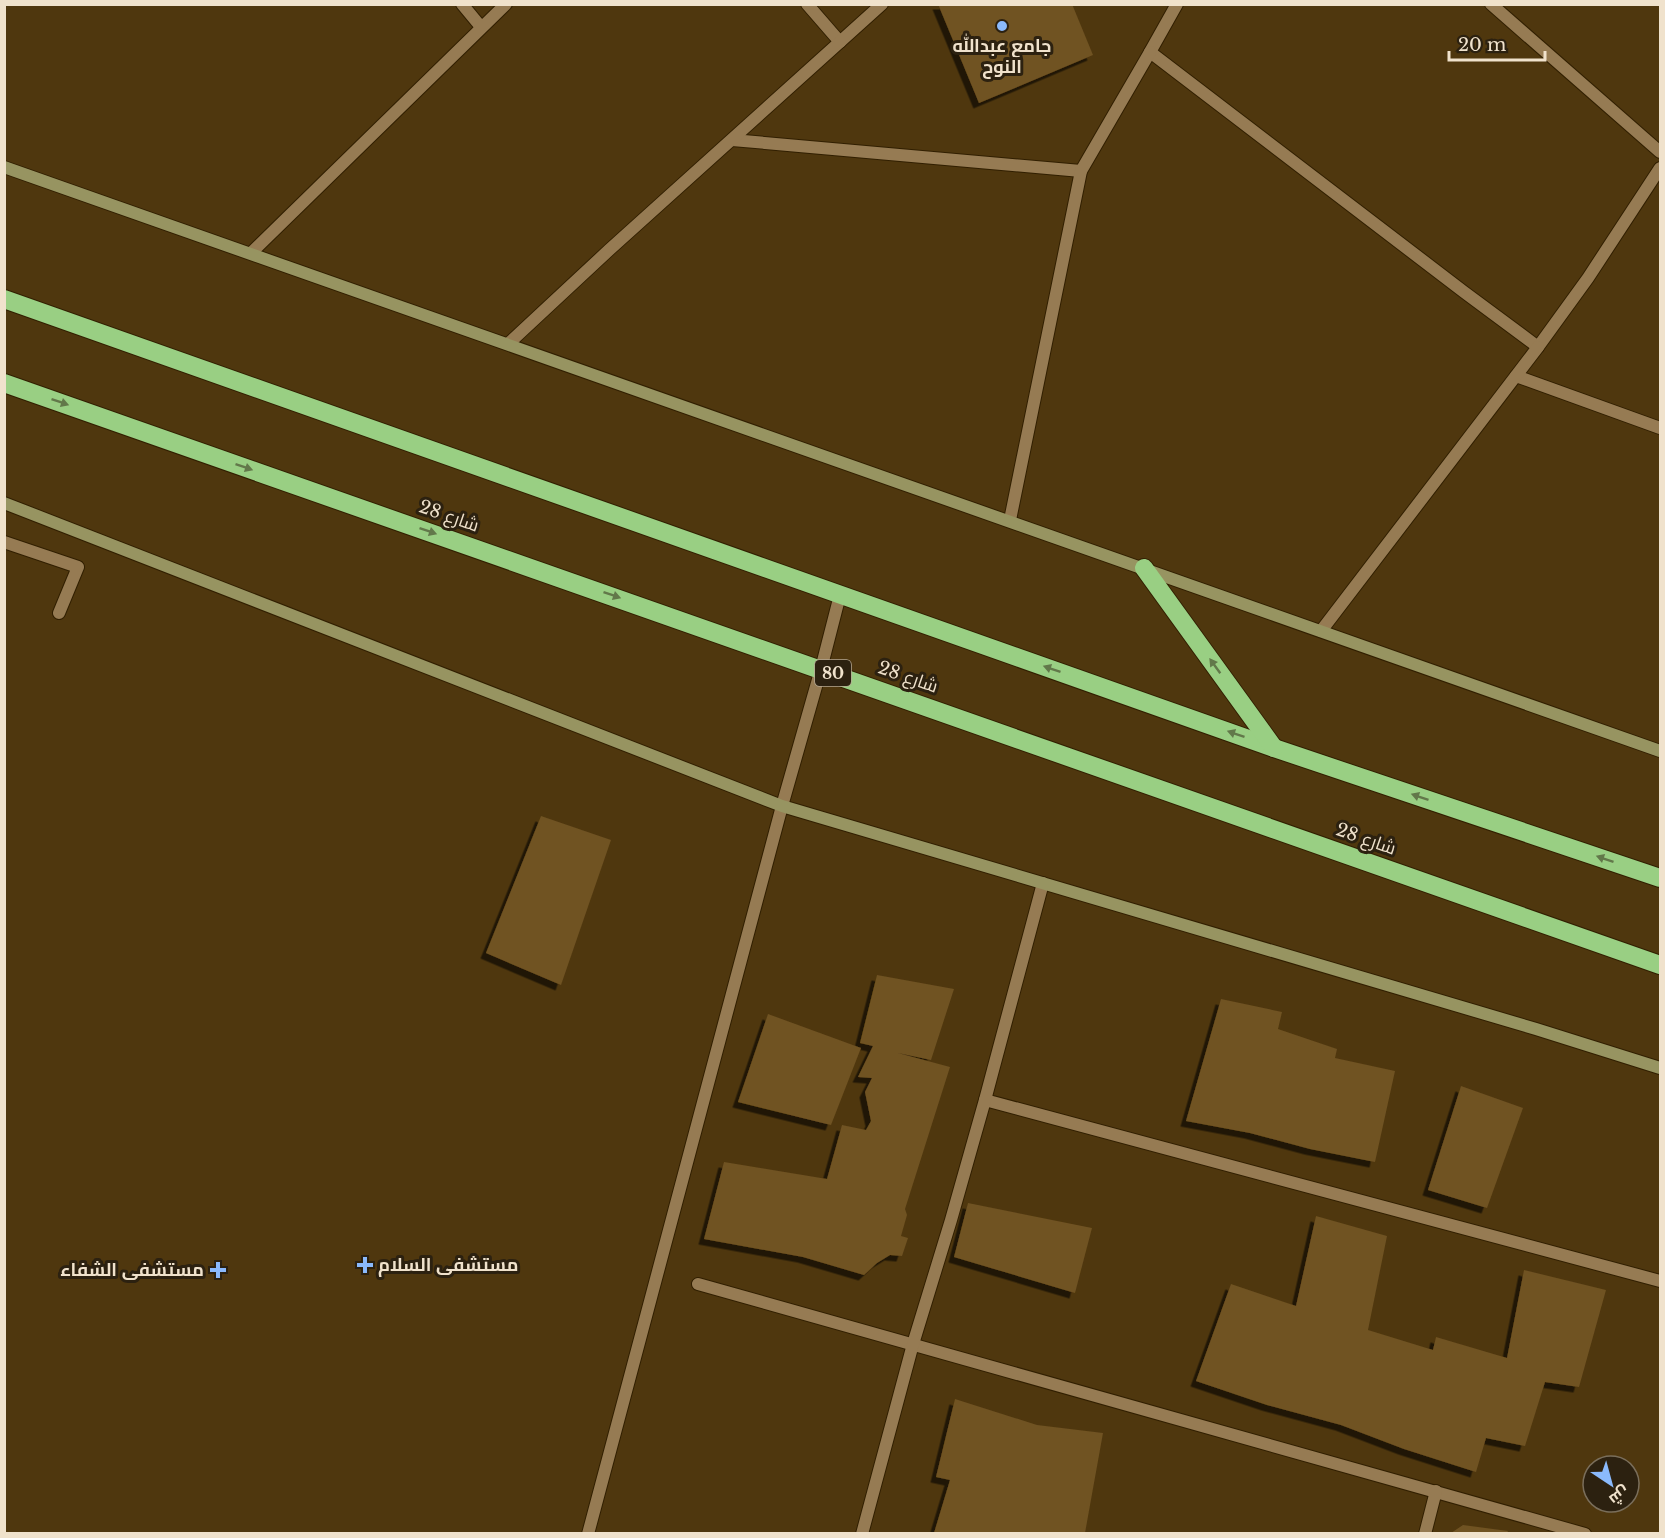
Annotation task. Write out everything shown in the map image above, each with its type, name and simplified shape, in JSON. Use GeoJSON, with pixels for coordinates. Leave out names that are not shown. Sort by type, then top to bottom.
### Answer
{"type":"FeatureCollection","features":[{"type":"Feature","properties":{"kind":"highway"},"geometry":{"type":"LineString","coordinates":[[4,299],[1274,747],[1660,878]]}},
{"type":"Feature","properties":{"kind":"highway","name":"شارع 28"},"geometry":{"type":"LineString","coordinates":[[4,383],[1660,965]]}},
{"type":"Feature","properties":{"kind":"highway"},"geometry":{"type":"LineString","coordinates":[[1144,568],[1274,747]]}},
{"type":"Feature","properties":{"kind":"main road"},"geometry":{"type":"LineString","coordinates":[[4,167],[1660,751]]}},
{"type":"Feature","properties":{"kind":"main road"},"geometry":{"type":"LineString","coordinates":[[4,503],[782,806],[1660,1068]]}},
{"type":"Feature","properties":{"kind":"street"},"geometry":{"type":"LineString","coordinates":[[462,4],[481,27]]}},
{"type":"Feature","properties":{"kind":"street"},"geometry":{"type":"LineString","coordinates":[[251,253],[506,4]]}},
{"type":"Feature","properties":{"kind":"street"},"geometry":{"type":"LineString","coordinates":[[807,4],[840,42]]}},
{"type":"Feature","properties":{"kind":"street"},"geometry":{"type":"LineString","coordinates":[[508,344],[882,4]]}},
{"type":"Feature","properties":{"kind":"street"},"geometry":{"type":"LineString","coordinates":[[1010,520],[1081,171],[1177,4]]}},
{"type":"Feature","properties":{"kind":"street"},"geometry":{"type":"LineString","coordinates":[[1491,4],[1660,152]]}},
{"type":"Feature","properties":{"kind":"street"},"geometry":{"type":"LineString","coordinates":[[1150,52],[1538,347]]}},
{"type":"Feature","properties":{"kind":"street"},"geometry":{"type":"LineString","coordinates":[[732,140],[1081,171]]}},
{"type":"Feature","properties":{"kind":"street"},"geometry":{"type":"LineString","coordinates":[[1321,631],[1538,347],[1588,278],[1660,168]]}},
{"type":"Feature","properties":{"kind":"street"},"geometry":{"type":"LineString","coordinates":[[1516,376],[1660,428]]}},
{"type":"Feature","properties":{"kind":"street"},"geometry":{"type":"LineString","coordinates":[[4,542],[78,567],[59,613]]}},
{"type":"Feature","properties":{"kind":"street"},"geometry":{"type":"LineString","coordinates":[[588,1533],[840,595]]}},
{"type":"Feature","properties":{"kind":"street"},"geometry":{"type":"LineString","coordinates":[[862,1533],[913,1344],[985,1100],[1042,883]]}},
{"type":"Feature","properties":{"kind":"street"},"geometry":{"type":"LineString","coordinates":[[985,1100],[1660,1281]]}},
{"type":"Feature","properties":{"kind":"street"},"geometry":{"type":"LineString","coordinates":[[698,1284],[1586,1533]]}},
{"type":"Feature","properties":{"kind":"street"},"geometry":{"type":"LineString","coordinates":[[1425,1533],[1436,1491]]}},
{"type":"Feature","properties":{"kind":"building"},"geometry":{"type":"Polygon","coordinates":[[[938,4],[1072,4],[1093,55],[979,103],[938,4]]]}},
{"type":"Feature","properties":{"kind":"building"},"geometry":{"type":"Polygon","coordinates":[[[541,816],[611,840],[561,985],[486,953],[541,816]]]}},
{"type":"Feature","properties":{"kind":"building"},"geometry":{"type":"Polygon","coordinates":[[[877,975],[954,989],[931,1060],[898,1053],[950,1067],[905,1209],[907,1215],[901,1236],[908,1238],[902,1256],[890,1255],[864,1275],[803,1257],[704,1239],[724,1162],[827,1179],[842,1125],[866,1130],[871,1121],[865,1092],[872,1078],[858,1077],[873,1046],[860,1043],[877,975]]]}},
{"type":"Feature","properties":{"kind":"building"},"geometry":{"type":"Polygon","coordinates":[[[1221,999],[1282,1012],[1278,1029],[1337,1049],[1335,1058],[1395,1071],[1375,1162],[1310,1149],[1250,1133],[1186,1121],[1221,999]]]}},
{"type":"Feature","properties":{"kind":"building"},"geometry":{"type":"Polygon","coordinates":[[[768,1014],[861,1048],[831,1125],[738,1102],[768,1014]]]}},
{"type":"Feature","properties":{"kind":"building"},"geometry":{"type":"Polygon","coordinates":[[[1461,1086],[1523,1108],[1487,1208],[1428,1190],[1461,1086]]]}},
{"type":"Feature","properties":{"kind":"building"},"geometry":{"type":"Polygon","coordinates":[[[968,1203],[1092,1228],[1075,1293],[954,1257],[968,1203]]]}},
{"type":"Feature","properties":{"kind":"building"},"geometry":{"type":"Polygon","coordinates":[[[1316,1216],[1387,1236],[1368,1330],[1433,1350],[1436,1337],[1507,1358],[1524,1270],[1606,1290],[1579,1387],[1545,1382],[1525,1446],[1486,1438],[1476,1472],[1404,1449],[1341,1425],[1267,1405],[1196,1381],[1231,1284],[1296,1306],[1316,1216]]]}},
{"type":"Feature","properties":{"kind":"building"},"geometry":{"type":"Polygon","coordinates":[[[955,1399],[1037,1425],[1103,1433],[1085,1533],[934,1533],[950,1480],[936,1477],[955,1399]]]}},
{"type":"Feature","properties":{"kind":"building"},"geometry":{"type":"Polygon","coordinates":[[[1463,1525],[1508,1531],[1507,1533],[1451,1533],[1463,1525]]]}},
{"type":"Feature","properties":{"kind":"place","name":"جامع عبدالله النوح"},"geometry":{"type":"Point","coordinates":[1002,26]}},
{"type":"Feature","properties":{"kind":"place","name":"مستشفى السلام"},"geometry":{"type":"Point","coordinates":[365,1265]}},
{"type":"Feature","properties":{"kind":"place","name":"مستشفى الشفاء"},"geometry":{"type":"Point","coordinates":[218,1270]}}]}
